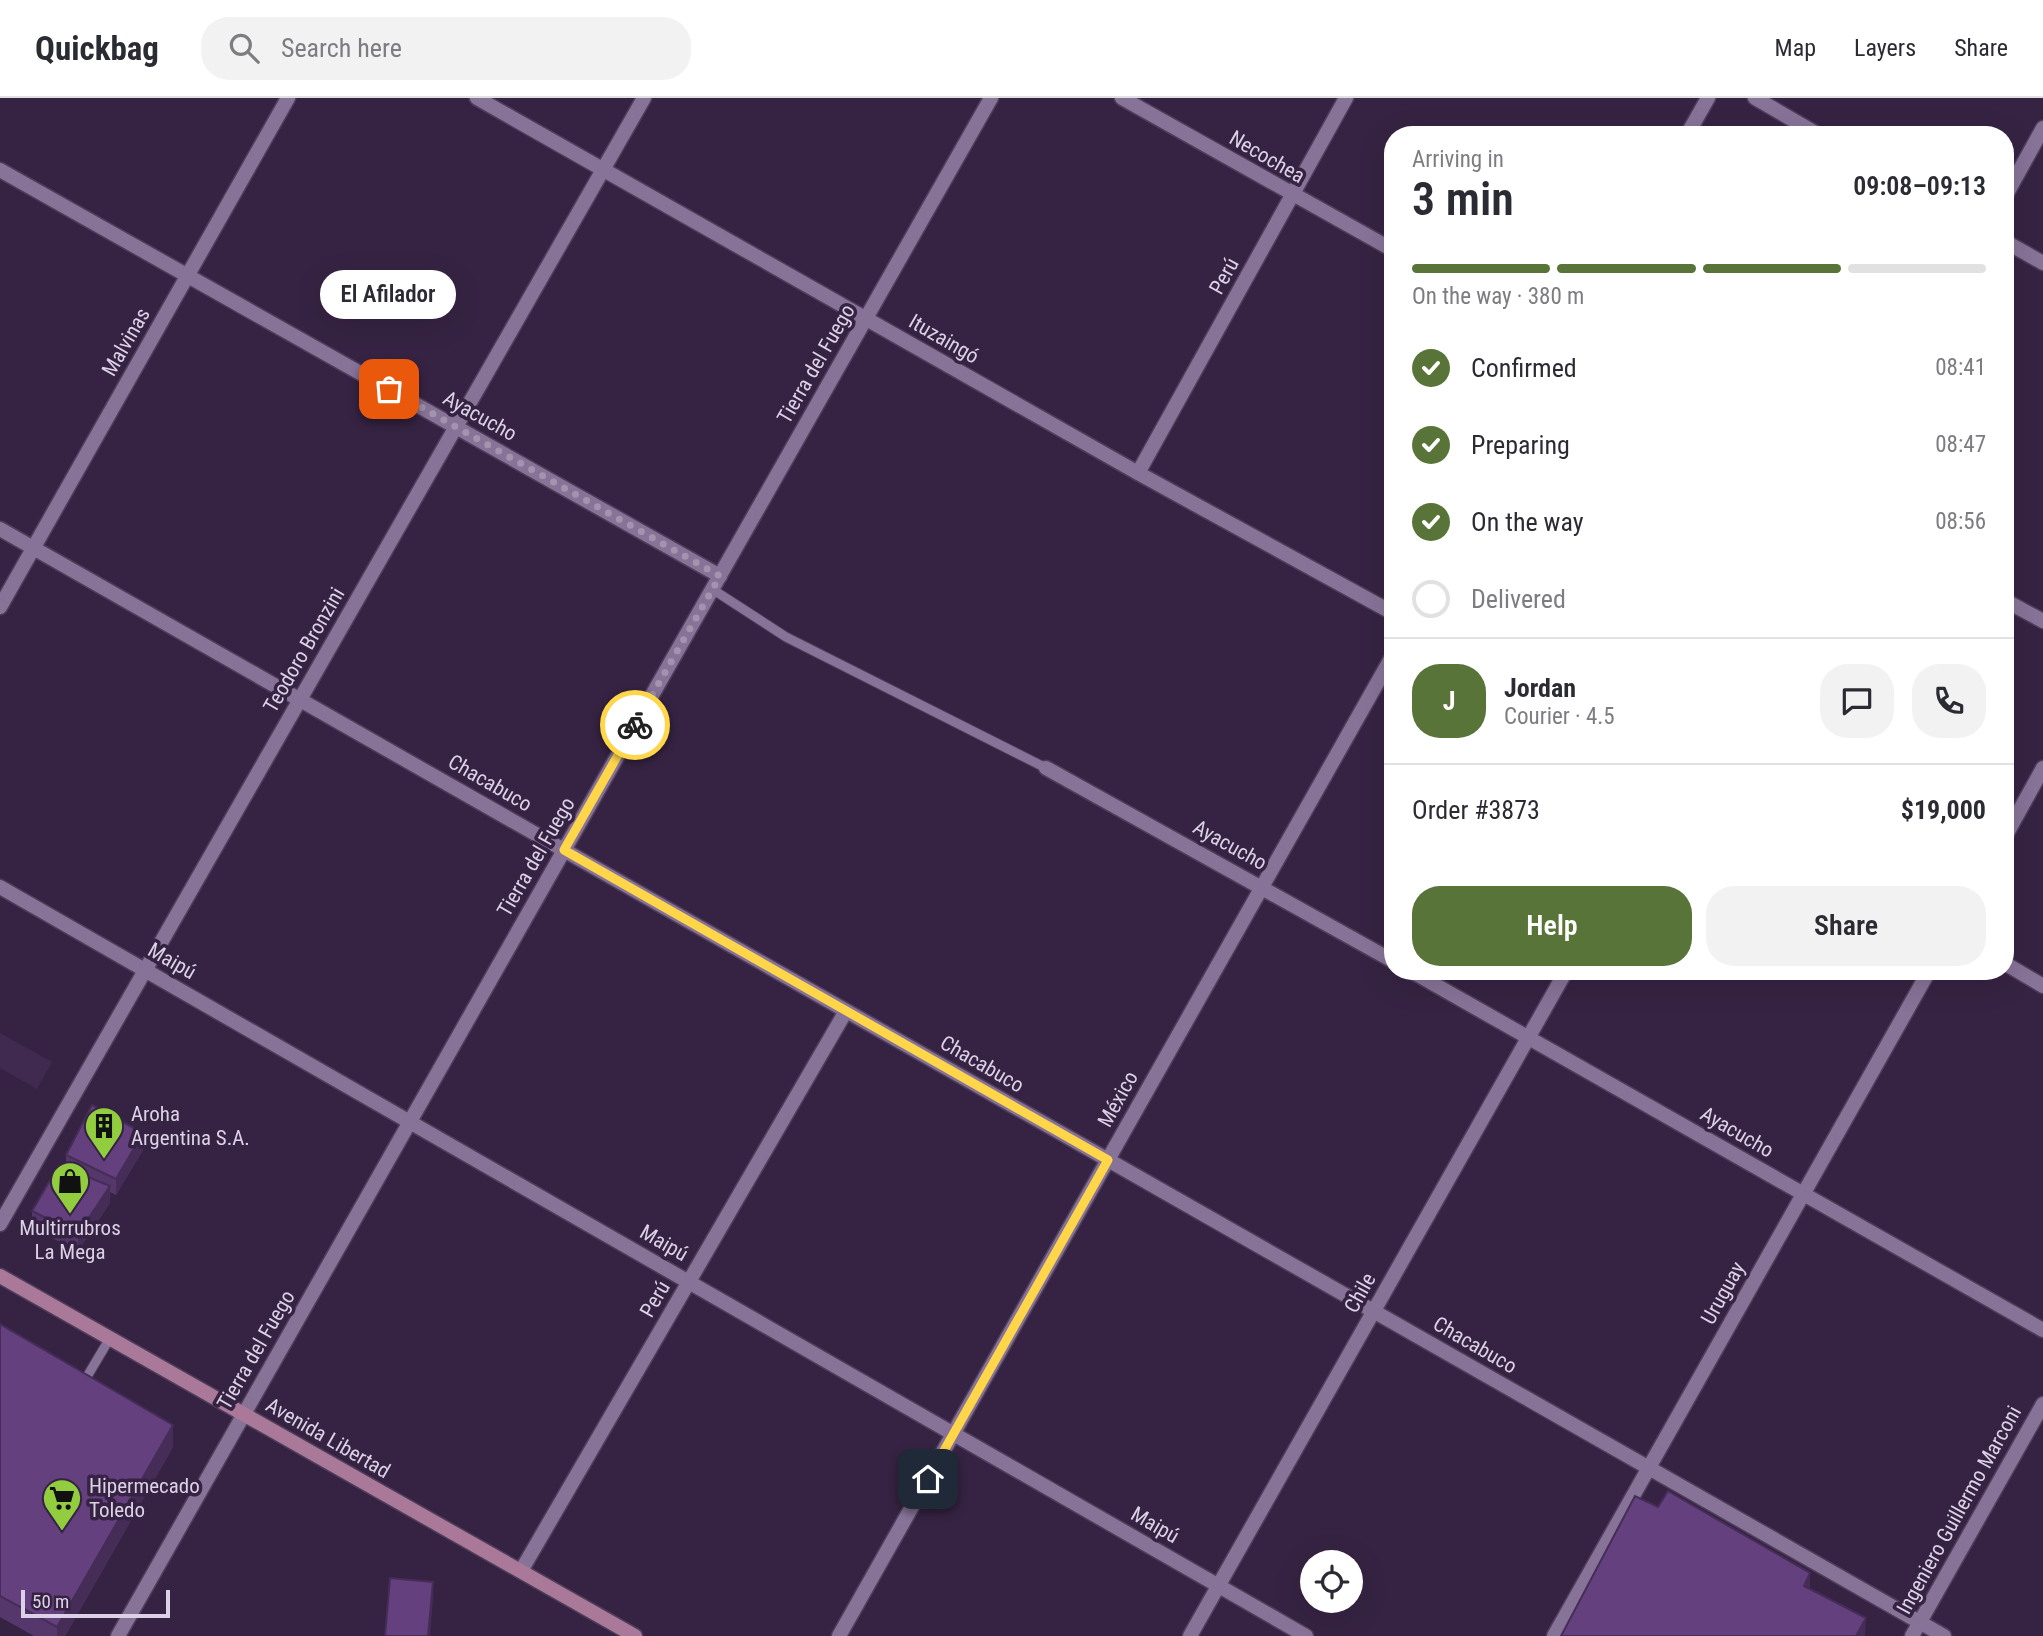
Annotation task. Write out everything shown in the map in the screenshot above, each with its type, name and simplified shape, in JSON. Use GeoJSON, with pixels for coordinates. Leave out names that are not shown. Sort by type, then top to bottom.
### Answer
{"type":"FeatureCollection","features":[{"type":"Feature","properties":{"kind":"main road","name":"Avenida Libertad"},"geometry":{"type":"LineString","coordinates":[[0,1276],[635,1636]]}},
{"type":"Feature","properties":{"kind":"street","name":"Malvinas"},"geometry":{"type":"LineString","coordinates":[[0,607],[288,98]]}},
{"type":"Feature","properties":{"kind":"street","name":"Ituzaingó"},"geometry":{"type":"LineString","coordinates":[[477,98],[1138,473],[1384,608]]}},
{"type":"Feature","properties":{"kind":"street","name":"Teodoro Bronzini"},"geometry":{"type":"LineString","coordinates":[[0,1224],[644,98]]}},
{"type":"Feature","properties":{"kind":"street","name":"Tierra del Fuego"},"geometry":{"type":"LineString","coordinates":[[118,1636],[991,98]]}},
{"type":"Feature","properties":{"kind":"street","name":"Necochea"},"geometry":{"type":"LineString","coordinates":[[1122,98],[1384,245]]}},
{"type":"Feature","properties":{"kind":"street","name":"Perú"},"geometry":{"type":"LineString","coordinates":[[1138,473],[1346,98]]}},
{"type":"Feature","properties":{"kind":"street"},"geometry":{"type":"LineString","coordinates":[[1692,126],[1708,98]]}},
{"type":"Feature","properties":{"kind":"street"},"geometry":{"type":"LineString","coordinates":[[1755,98],[1803,126]]}},
{"type":"Feature","properties":{"kind":"street"},"geometry":{"type":"LineString","coordinates":[[2014,181],[2043,128]]}},
{"type":"Feature","properties":{"kind":"street","name":"Ayacucho"},"geometry":{"type":"LineString","coordinates":[[0,170],[720,576]]}},
{"type":"Feature","properties":{"kind":"street"},"geometry":{"type":"LineString","coordinates":[[2014,247],[2043,263]]}},
{"type":"Feature","properties":{"kind":"street","name":"Chacabuco"},"geometry":{"type":"LineString","coordinates":[[0,528],[1944,1636]]}},
{"type":"Feature","properties":{"kind":"street"},"geometry":{"type":"LineString","coordinates":[[2014,605],[2043,621]]}},
{"type":"Feature","properties":{"kind":"street","name":"México"},"geometry":{"type":"LineString","coordinates":[[839,1636],[1384,671]]}},
{"type":"Feature","properties":{"kind":"street","name":"Ayacucho"},"geometry":{"type":"LineString","coordinates":[[1046,768],[1384,956]]}},
{"type":"Feature","properties":{"kind":"street"},"geometry":{"type":"LineString","coordinates":[[2014,821],[2043,768]]}},
{"type":"Feature","properties":{"kind":"street","name":"Maipú"},"geometry":{"type":"LineString","coordinates":[[0,887],[1306,1636]]}},
{"type":"Feature","properties":{"kind":"street"},"geometry":{"type":"LineString","coordinates":[[2014,969],[2043,986]]}},
{"type":"Feature","properties":{"kind":"street","name":"Ayacucho"},"geometry":{"type":"LineString","coordinates":[[1427,980],[2043,1330]]}},
{"type":"Feature","properties":{"kind":"street","name":"Chile"},"geometry":{"type":"LineString","coordinates":[[1191,1636],[1561,980]]}},
{"type":"Feature","properties":{"kind":"street","name":"Uruguay"},"geometry":{"type":"LineString","coordinates":[[1554,1636],[1924,980]]}},
{"type":"Feature","properties":{"kind":"street","name":"Perú"},"geometry":{"type":"LineString","coordinates":[[521,1572],[846,1011]]}},
{"type":"Feature","properties":{"kind":"street","name":"Ingeniero Guillermo Marconi"},"geometry":{"type":"LineString","coordinates":[[1912,1636],[2043,1404]]}},
{"type":"Feature","properties":{"kind":"lane"},"geometry":{"type":"LineString","coordinates":[[712,589],[786,637],[1046,768]]}},
{"type":"Feature","properties":{"kind":"lane"},"geometry":{"type":"LineString","coordinates":[[77,1394],[110,1338]]}},
{"type":"Feature","properties":{"kind":"shaded area"},"geometry":{"type":"Polygon","coordinates":[[[0,1033],[52,1062],[37,1089],[0,1068],[0,1033]]]}},
{"type":"Feature","properties":{"kind":"building","name":"Aroha Argentina S.A."},"geometry":{"type":"Polygon","coordinates":[[[92,1105],[143,1133],[116,1179],[66,1155],[92,1105]]]}},
{"type":"Feature","properties":{"kind":"building","name":"Multirrubros La Mega"},"geometry":{"type":"Polygon","coordinates":[[[59,1165],[110,1186],[78,1234],[32,1211],[59,1165]]]}},
{"type":"Feature","properties":{"kind":"building","name":"Hipermecado Toledo"},"geometry":{"type":"Polygon","coordinates":[[[0,1324],[173,1425],[57,1627],[0,1596],[0,1324]]]}},
{"type":"Feature","properties":{"kind":"building"},"geometry":{"type":"Polygon","coordinates":[[[1668,1491],[1810,1573],[1804,1586],[1866,1618],[1856,1636],[1561,1636],[1635,1496],[1658,1507],[1668,1491]]]}},
{"type":"Feature","properties":{"kind":"building"},"geometry":{"type":"Polygon","coordinates":[[[390,1578],[433,1582],[428,1636],[385,1636],[390,1578]]]}},
{"type":"Feature","properties":{"kind":"way so far"},"geometry":{"type":"LineString","coordinates":[[389,389],[720,576],[635,725]]}},
{"type":"Feature","properties":{"kind":"place","name":"El Afilador"},"geometry":{"type":"Point","coordinates":[389,389]}},
{"type":"Feature","properties":{"kind":"place","name":"Aroha Argentina S.A."},"geometry":{"type":"Point","coordinates":[104,1160]}},
{"type":"Feature","properties":{"kind":"place","name":"Multirrubros La Mega"},"geometry":{"type":"Point","coordinates":[70,1215]}},
{"type":"Feature","properties":{"kind":"place","name":"Hipermecado Toledo"},"geometry":{"type":"Point","coordinates":[62,1532]}},
{"type":"Feature","properties":{"kind":"route"},"geometry":{"type":"LineString","coordinates":[[635,725],[564,850],[1108,1160],[928,1479]]}}]}
